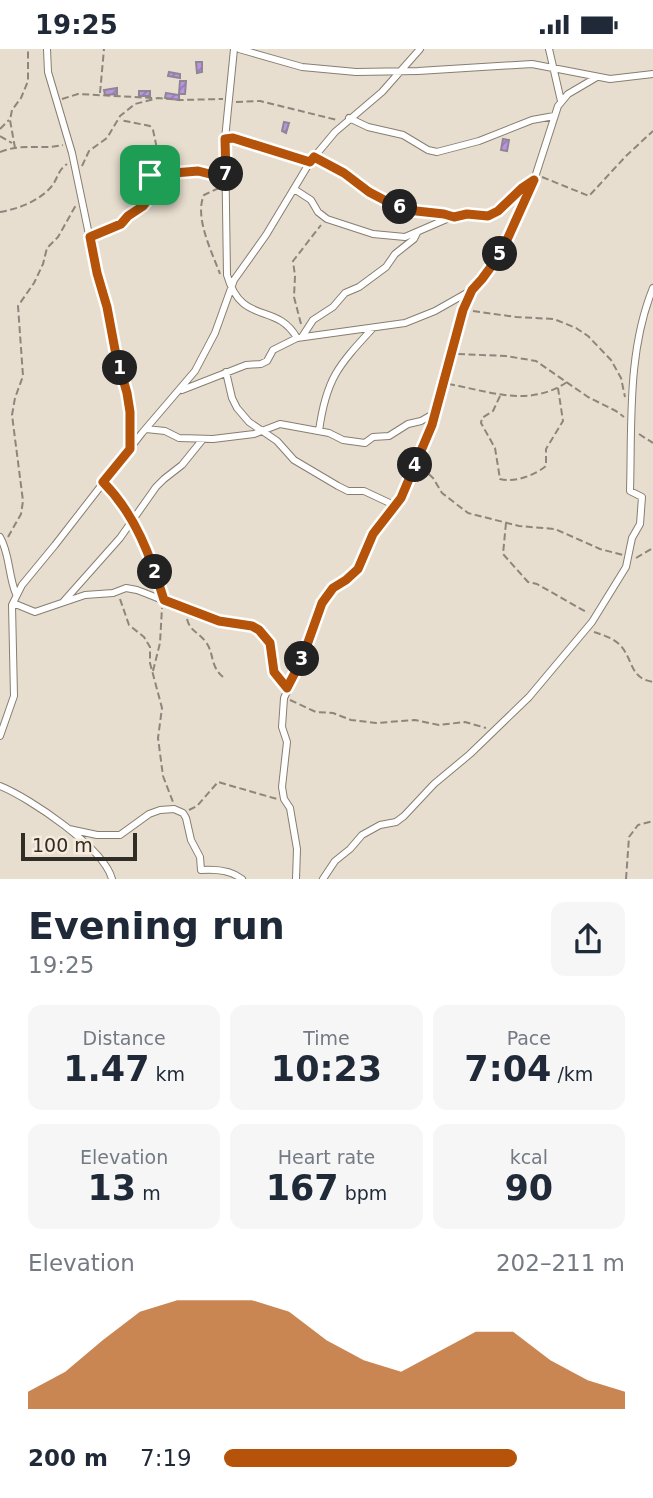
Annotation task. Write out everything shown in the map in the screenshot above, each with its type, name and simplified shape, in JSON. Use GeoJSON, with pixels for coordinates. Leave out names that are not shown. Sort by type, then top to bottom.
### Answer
{"type":"FeatureCollection","features":[{"type":"Feature","properties":{"kind":"street"},"geometry":{"type":"LineString","coordinates":[[47,49],[48,72],[73,159],[97,273],[107,307],[113,346],[127,393],[130,449]]}},
{"type":"Feature","properties":{"kind":"street"},"geometry":{"type":"LineString","coordinates":[[234,49],[225,139],[226,268],[229,285],[241,303],[284,322],[301,336]]}},
{"type":"Feature","properties":{"kind":"street"},"geometry":{"type":"LineString","coordinates":[[239,49],[302,67],[356,72],[516,64],[552,66],[597,77],[625,78],[653,73]]}},
{"type":"Feature","properties":{"kind":"street"},"geometry":{"type":"LineString","coordinates":[[0,736],[14,696],[11,626],[16,594],[103,482],[195,371],[212,341],[229,285],[312,160],[347,121],[382,92],[420,49]]}},
{"type":"Feature","properties":{"kind":"street"},"geometry":{"type":"LineString","coordinates":[[549,49],[561,101]]}},
{"type":"Feature","properties":{"kind":"street"},"geometry":{"type":"LineString","coordinates":[[296,879],[297,849],[290,808],[284,799],[282,787],[288,743],[282,727],[287,688],[302,659],[322,603],[333,588],[358,569],[373,534],[396,506],[435,412],[463,310],[472,290],[501,253],[535,177],[561,101],[597,77]]}},
{"type":"Feature","properties":{"kind":"street"},"geometry":{"type":"LineString","coordinates":[[347,121],[403,135],[428,150],[437,152],[479,141],[532,120],[554,116]]}},
{"type":"Feature","properties":{"kind":"street"},"geometry":{"type":"LineString","coordinates":[[225,139],[246,141],[312,160],[344,173],[369,192],[407,210],[454,217]]}},
{"type":"Feature","properties":{"kind":"street"},"geometry":{"type":"LineString","coordinates":[[294,189],[311,200],[318,212],[327,219],[357,230],[392,237],[417,233],[434,224],[467,214],[488,216],[498,211],[535,177]]}},
{"type":"Feature","properties":{"kind":"street"},"geometry":{"type":"LineString","coordinates":[[301,336],[313,320],[333,307],[342,296],[386,267],[395,254],[414,239],[417,233]]}},
{"type":"Feature","properties":{"kind":"street"},"geometry":{"type":"LineString","coordinates":[[323,879],[335,861],[362,835],[380,825],[396,822],[529,698],[596,616],[626,567],[632,538],[640,524],[643,502],[642,497],[630,491],[631,407],[641,327],[653,288]]}},
{"type":"Feature","properties":{"kind":"street"},"geometry":{"type":"LineString","coordinates":[[181,391],[246,365],[261,364],[267,361],[272,349],[301,336],[372,329],[419,319],[472,290]]}},
{"type":"Feature","properties":{"kind":"street"},"geometry":{"type":"LineString","coordinates":[[319,431],[326,394],[337,369],[372,329]]}},
{"type":"Feature","properties":{"kind":"street"},"geometry":{"type":"LineString","coordinates":[[226,372],[237,408],[249,422],[277,441],[294,460],[338,486],[353,492],[364,491],[396,506]]}},
{"type":"Feature","properties":{"kind":"street"},"geometry":{"type":"LineString","coordinates":[[146,429],[165,431],[179,438],[203,439],[236,437],[280,424],[365,443],[373,437],[389,436],[435,412]]}},
{"type":"Feature","properties":{"kind":"street"},"geometry":{"type":"LineString","coordinates":[[63,603],[164,479],[182,465],[203,439]]}},
{"type":"Feature","properties":{"kind":"street"},"geometry":{"type":"LineString","coordinates":[[103,482],[133,520],[164,600]]}},
{"type":"Feature","properties":{"kind":"street"},"geometry":{"type":"LineString","coordinates":[[2,540],[16,594]]}},
{"type":"Feature","properties":{"kind":"street"},"geometry":{"type":"LineString","coordinates":[[13,603],[36,612],[85,595],[113,593],[130,588],[219,621],[252,626],[259,630],[270,643],[274,672],[287,688]]}},
{"type":"Feature","properties":{"kind":"street"},"geometry":{"type":"LineString","coordinates":[[0,786],[44,809],[69,829],[102,861],[112,879]]}},
{"type":"Feature","properties":{"kind":"street"},"geometry":{"type":"LineString","coordinates":[[69,829],[97,835],[120,835],[155,811],[174,809],[180,812],[200,857],[201,870],[198,879]]}},
{"type":"Feature","properties":{"kind":"street"},"geometry":{"type":"LineString","coordinates":[[201,870],[214,869],[242,879]]}},
{"type":"Feature","properties":{"kind":"path"},"geometry":{"type":"LineString","coordinates":[[15,148],[10,120],[12,110],[29,81],[28,49]]}},
{"type":"Feature","properties":{"kind":"path"},"geometry":{"type":"LineString","coordinates":[[100,95],[104,49]]}},
{"type":"Feature","properties":{"kind":"path"},"geometry":{"type":"LineString","coordinates":[[57,101],[78,94],[260,101],[347,121]]}},
{"type":"Feature","properties":{"kind":"path"},"geometry":{"type":"LineString","coordinates":[[76,173],[89,151],[107,138],[127,108],[158,98]]}},
{"type":"Feature","properties":{"kind":"path"},"geometry":{"type":"LineString","coordinates":[[0,129],[10,120]]}},
{"type":"Feature","properties":{"kind":"path"},"geometry":{"type":"LineString","coordinates":[[90,237],[121,224],[146,202],[156,144],[153,130],[150,126],[118,120]]}},
{"type":"Feature","properties":{"kind":"path"},"geometry":{"type":"LineString","coordinates":[[535,177],[589,196],[653,131]]}},
{"type":"Feature","properties":{"kind":"path"},"geometry":{"type":"LineString","coordinates":[[0,136],[13,143]]}},
{"type":"Feature","properties":{"kind":"path"},"geometry":{"type":"LineString","coordinates":[[0,152],[26,145],[48,149],[69,143]]}},
{"type":"Feature","properties":{"kind":"path"},"geometry":{"type":"LineString","coordinates":[[0,212],[27,204],[44,193],[54,184],[59,170],[73,159]]}},
{"type":"Feature","properties":{"kind":"path"},"geometry":{"type":"LineString","coordinates":[[150,175],[198,171],[226,182]]}},
{"type":"Feature","properties":{"kind":"path"},"geometry":{"type":"LineString","coordinates":[[226,182],[204,195],[200,210],[205,235],[218,270],[229,285]]}},
{"type":"Feature","properties":{"kind":"path"},"geometry":{"type":"LineString","coordinates":[[2,540],[17,522],[23,501],[12,415],[23,376],[18,306],[34,283],[47,248],[58,237],[82,197]]}},
{"type":"Feature","properties":{"kind":"path"},"geometry":{"type":"LineString","coordinates":[[301,336],[294,297],[293,261],[327,219]]}},
{"type":"Feature","properties":{"kind":"path"},"geometry":{"type":"LineString","coordinates":[[463,310],[554,319],[582,332],[611,360],[621,378],[625,399],[631,407]]}},
{"type":"Feature","properties":{"kind":"path"},"geometry":{"type":"LineString","coordinates":[[451,354],[528,359],[548,368],[588,397],[623,415],[631,428],[653,443]]}},
{"type":"Feature","properties":{"kind":"path"},"geometry":{"type":"LineString","coordinates":[[444,383],[517,398],[558,388],[567,382]]}},
{"type":"Feature","properties":{"kind":"path"},"geometry":{"type":"LineString","coordinates":[[500,396],[493,411],[482,418],[481,422],[495,448],[500,479],[511,480],[537,472],[546,466],[546,449],[563,421],[558,388]]}},
{"type":"Feature","properties":{"kind":"path"},"geometry":{"type":"LineString","coordinates":[[416,462],[433,478],[442,493],[461,510],[506,523],[555,529],[627,556]]}},
{"type":"Feature","properties":{"kind":"path"},"geometry":{"type":"LineString","coordinates":[[506,523],[503,554],[528,582],[537,584],[596,616]]}},
{"type":"Feature","properties":{"kind":"path"},"geometry":{"type":"LineString","coordinates":[[626,567],[653,548]]}},
{"type":"Feature","properties":{"kind":"path"},"geometry":{"type":"LineString","coordinates":[[113,593],[122,602],[129,625],[148,642],[162,708],[158,738],[163,776],[166,789],[180,812],[197,806],[218,782],[284,799]]}},
{"type":"Feature","properties":{"kind":"path"},"geometry":{"type":"LineString","coordinates":[[153,672],[160,643],[164,600]]}},
{"type":"Feature","properties":{"kind":"path"},"geometry":{"type":"LineString","coordinates":[[178,606],[192,631],[208,645],[212,664],[223,677]]}},
{"type":"Feature","properties":{"kind":"path"},"geometry":{"type":"LineString","coordinates":[[585,630],[613,639],[624,650],[634,672],[645,681],[653,682]]}},
{"type":"Feature","properties":{"kind":"path"},"geometry":{"type":"LineString","coordinates":[[284,698],[316,712],[332,713],[351,720],[376,723],[415,720],[439,725],[465,722],[498,729]]}},
{"type":"Feature","properties":{"kind":"path"},"geometry":{"type":"LineString","coordinates":[[626,879],[629,837],[638,825],[653,821]]}},
{"type":"Feature","properties":{"kind":"building"},"geometry":{"type":"Polygon","coordinates":[[[196,62],[202,62],[202,72],[197,73],[196,62]]]}},
{"type":"Feature","properties":{"kind":"building"},"geometry":{"type":"Polygon","coordinates":[[[169,72],[180,74],[180,78],[168,76],[169,72]]]}},
{"type":"Feature","properties":{"kind":"building"},"geometry":{"type":"Polygon","coordinates":[[[180,81],[186,81],[185,94],[179,94],[180,81]]]}},
{"type":"Feature","properties":{"kind":"building"},"geometry":{"type":"Polygon","coordinates":[[[117,88],[117,94],[105,95],[104,90],[117,88]]]}},
{"type":"Feature","properties":{"kind":"building"},"geometry":{"type":"Polygon","coordinates":[[[139,91],[150,91],[150,96],[139,96],[139,91]]]}},
{"type":"Feature","properties":{"kind":"building"},"geometry":{"type":"Polygon","coordinates":[[[166,93],[179,95],[179,100],[165,98],[166,93]]]}},
{"type":"Feature","properties":{"kind":"building"},"geometry":{"type":"Polygon","coordinates":[[[284,122],[289,123],[286,133],[282,131],[284,122]]]}},
{"type":"Feature","properties":{"kind":"building"},"geometry":{"type":"Polygon","coordinates":[[[503,139],[509,140],[507,151],[501,150],[503,139]]]}},
{"type":"Feature","properties":{"kind":"route"},"geometry":{"type":"LineString","coordinates":[[233,138],[310,162],[314,157],[388,202],[427,214],[454,217],[467,214],[488,216],[498,211],[534,180],[501,253],[472,290],[463,310],[432,425],[401,498],[373,534],[358,569],[333,588],[322,603],[302,659],[287,688],[274,672],[270,643],[259,630],[252,626],[219,621],[164,600],[133,520],[103,482],[130,449],[130,412],[90,237],[121,224],[143,206],[147,199],[150,175],[198,171],[226,178],[225,139],[233,138]]}}]}
